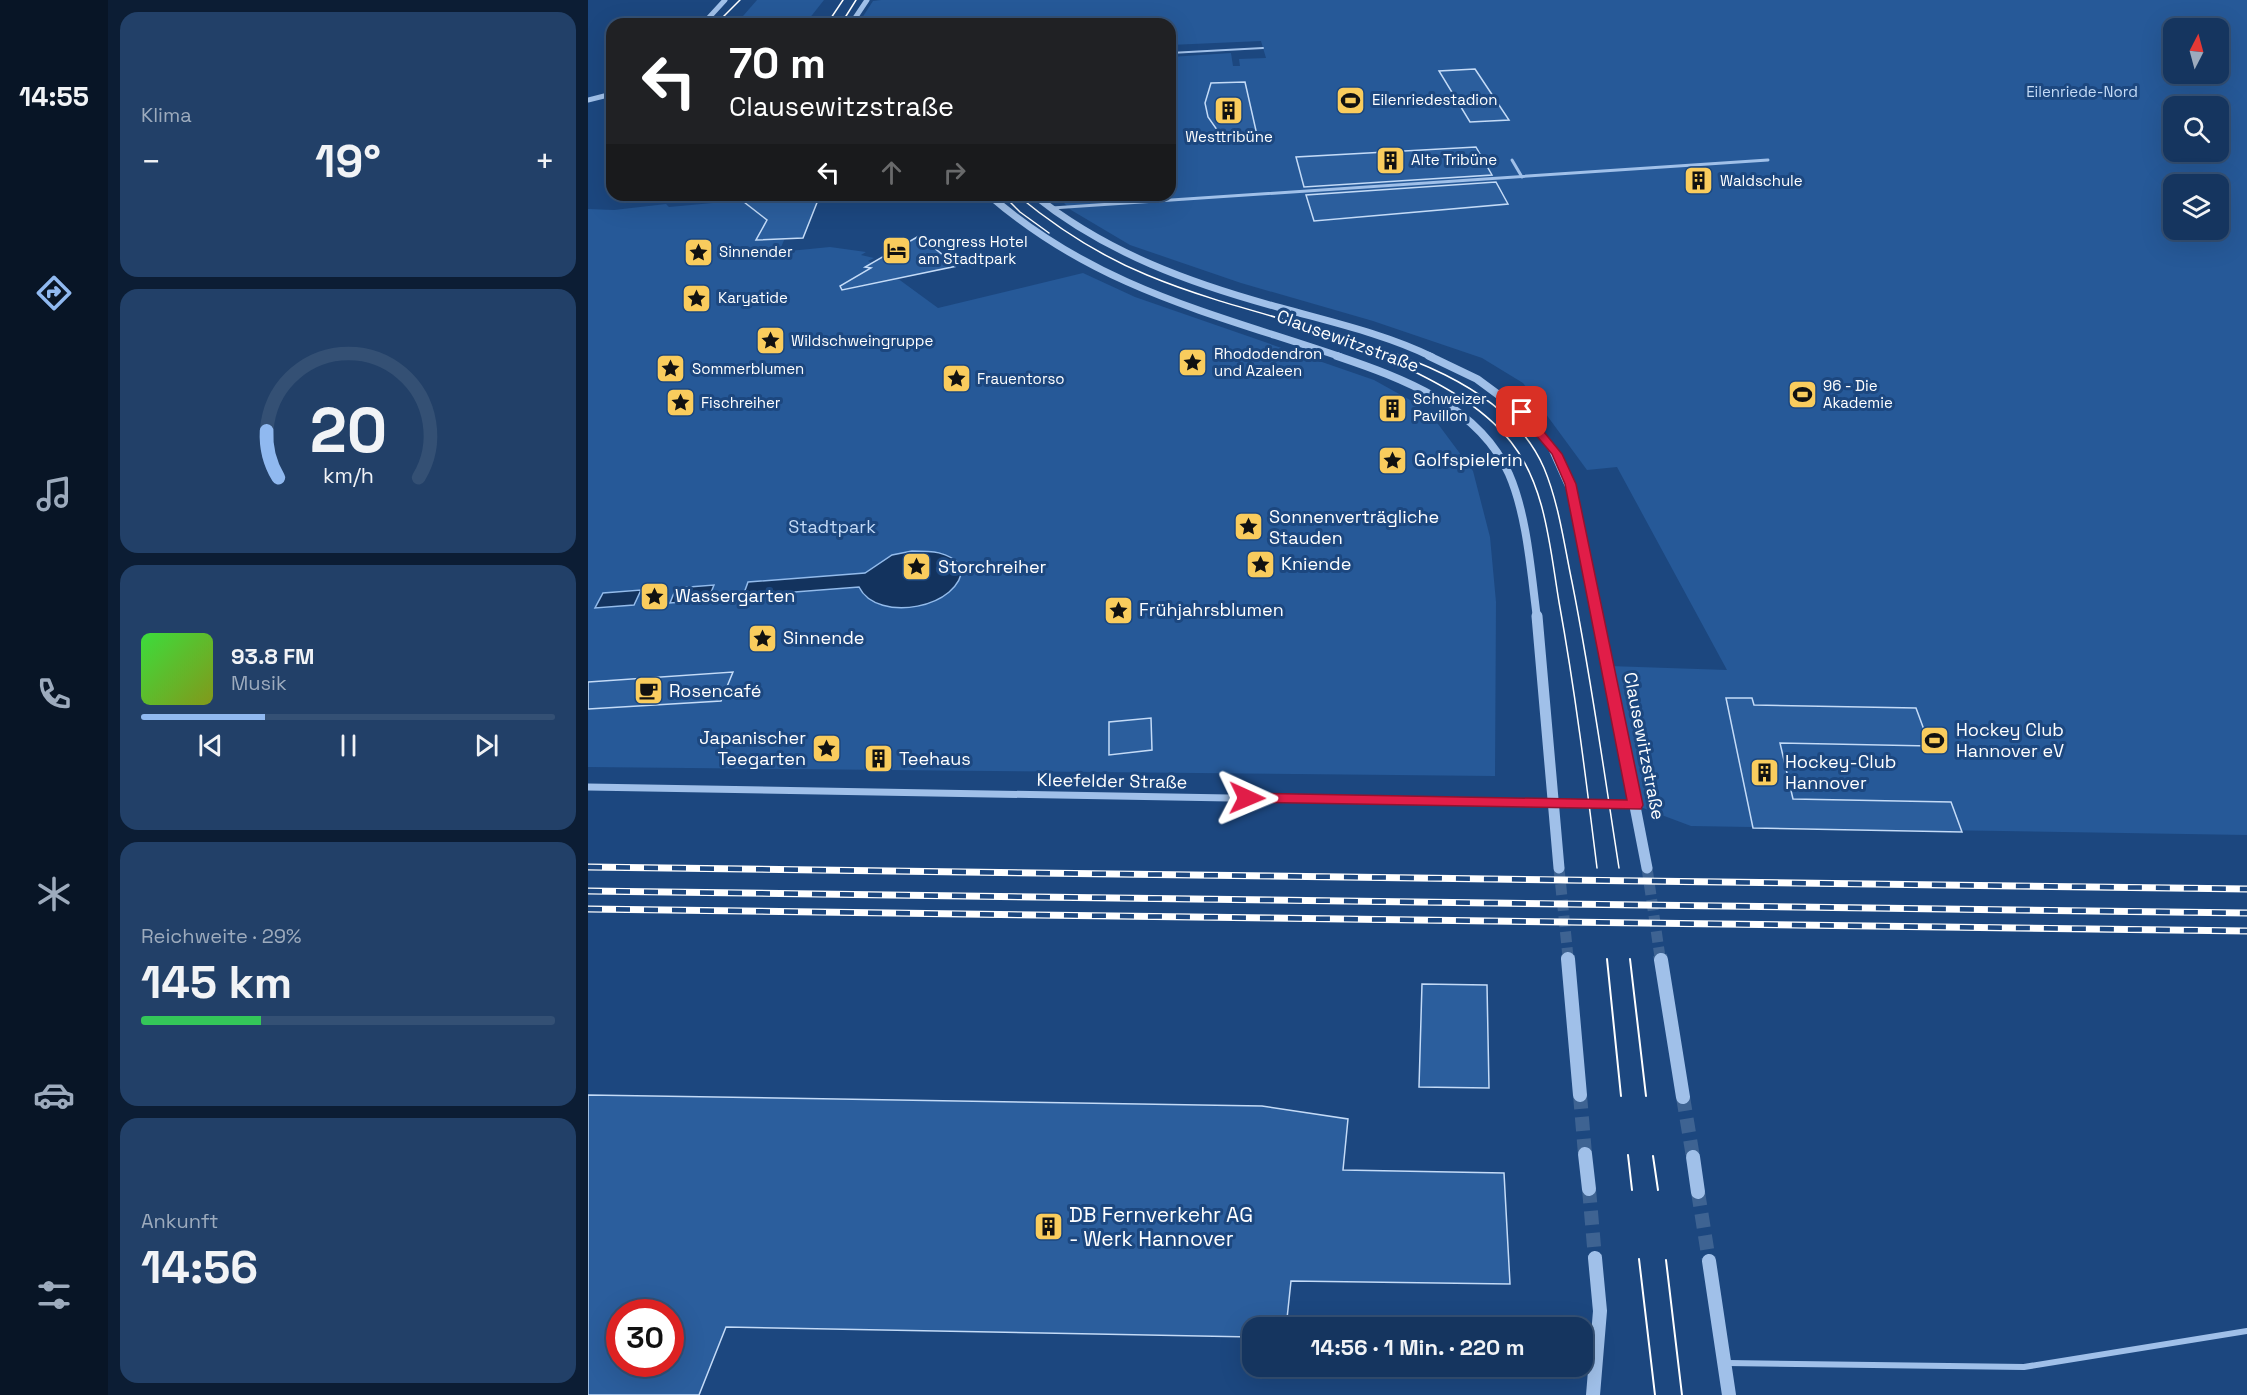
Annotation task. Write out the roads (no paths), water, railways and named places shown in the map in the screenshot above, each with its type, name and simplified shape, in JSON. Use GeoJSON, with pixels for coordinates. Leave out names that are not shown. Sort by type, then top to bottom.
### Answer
{"type":"FeatureCollection","features":[{"type":"Feature","properties":{"kind":"street"},"geometry":{"type":"LineString","coordinates":[[708,18],[725,0]]}},
{"type":"Feature","properties":{"kind":"street"},"geometry":{"type":"LineString","coordinates":[[855,18],[867,0]]}},
{"type":"Feature","properties":{"kind":"street"},"geometry":{"type":"LineString","coordinates":[[588,100],[606,96]]}},
{"type":"Feature","properties":{"kind":"street","name":"Clausewitzstraße"},"geometry":{"type":"LineString","coordinates":[[996,201],[1046,242],[1085,265],[1189,307],[1384,371],[1424,389],[1456,411],[1487,439],[1506,466],[1517,498],[1536,603],[1547,688],[1559,868]]}},
{"type":"Feature","properties":{"kind":"street","name":"Clausewitzstraße"},"geometry":{"type":"LineString","coordinates":[[1041,201],[1071,226],[1163,270],[1225,292],[1356,329],[1425,354],[1484,384],[1522,412],[1557,454],[1569,480],[1647,868]]}},
{"type":"Feature","properties":{"kind":"street","name":"Kleefelder Straße"},"geometry":{"type":"LineString","coordinates":[[588,787],[1635,805]]}},
{"type":"Feature","properties":{"kind":"street"},"geometry":{"type":"LineString","coordinates":[[1568,959],[1580,1095]]}},
{"type":"Feature","properties":{"kind":"street"},"geometry":{"type":"LineString","coordinates":[[1661,960],[1683,1097]]}},
{"type":"Feature","properties":{"kind":"street"},"geometry":{"type":"LineString","coordinates":[[1585,1154],[1589,1190]]}},
{"type":"Feature","properties":{"kind":"street"},"geometry":{"type":"LineString","coordinates":[[1693,1157],[1698,1192]]}},
{"type":"Feature","properties":{"kind":"street"},"geometry":{"type":"LineString","coordinates":[[1593,1395],[1600,1311],[1595,1258]]}},
{"type":"Feature","properties":{"kind":"street"},"geometry":{"type":"LineString","coordinates":[[1709,1261],[1729,1395]]}},
{"type":"Feature","properties":{"kind":"lane"},"geometry":{"type":"LineString","coordinates":[[1176,53],[1263,48]]}},
{"type":"Feature","properties":{"kind":"lane"},"geometry":{"type":"LineString","coordinates":[[1512,160],[1522,177]]}},
{"type":"Feature","properties":{"kind":"lane"},"geometry":{"type":"LineString","coordinates":[[1176,200],[1768,160]]}},
{"type":"Feature","properties":{"kind":"lane"},"geometry":{"type":"LineString","coordinates":[[1049,208],[1156,201]]}},
{"type":"Feature","properties":{"kind":"lane"},"geometry":{"type":"LineString","coordinates":[[1725,1363],[2024,1367],[2247,1331]]}},
{"type":"Feature","properties":{"kind":"tunnel"},"geometry":{"type":"LineString","coordinates":[[1559,868],[1568,957]]}},
{"type":"Feature","properties":{"kind":"tunnel"},"geometry":{"type":"LineString","coordinates":[[1647,868],[1660,957]]}},
{"type":"Feature","properties":{"kind":"tunnel"},"geometry":{"type":"LineString","coordinates":[[1660,955],[1661,960]]}},
{"type":"Feature","properties":{"kind":"tunnel"},"geometry":{"type":"LineString","coordinates":[[1580,1095],[1585,1154]]}},
{"type":"Feature","properties":{"kind":"tunnel"},"geometry":{"type":"LineString","coordinates":[[1683,1097],[1693,1157]]}},
{"type":"Feature","properties":{"kind":"tunnel"},"geometry":{"type":"LineString","coordinates":[[1589,1189],[1595,1258]]}},
{"type":"Feature","properties":{"kind":"tunnel"},"geometry":{"type":"LineString","coordinates":[[1698,1192],[1709,1261]]}},
{"type":"Feature","properties":{"kind":"tram line"},"geometry":{"type":"LineString","coordinates":[[722,18],[740,0]]}},
{"type":"Feature","properties":{"kind":"tram line"},"geometry":{"type":"LineString","coordinates":[[831,18],[843,0]]}},
{"type":"Feature","properties":{"kind":"tram line"},"geometry":{"type":"LineString","coordinates":[[845,18],[856,0]]}},
{"type":"Feature","properties":{"kind":"tram line"},"geometry":{"type":"LineString","coordinates":[[1009,201],[1049,233]]}},
{"type":"Feature","properties":{"kind":"tram line"},"geometry":{"type":"LineString","coordinates":[[1024,201],[1079,240],[1147,275],[1213,299],[1354,340],[1431,368],[1466,386],[1498,409],[1525,436],[1544,468],[1561,524],[1585,653],[1619,868]]}},
{"type":"Feature","properties":{"kind":"tram line"},"geometry":{"type":"LineString","coordinates":[[1388,359],[1439,384],[1485,416],[1511,442],[1532,478],[1545,519],[1553,561],[1575,701],[1597,868]]}},
{"type":"Feature","properties":{"kind":"tram line"},"geometry":{"type":"LineString","coordinates":[[1607,959],[1621,1096]]}},
{"type":"Feature","properties":{"kind":"tram line"},"geometry":{"type":"LineString","coordinates":[[1630,959],[1646,1096]]}},
{"type":"Feature","properties":{"kind":"tram line"},"geometry":{"type":"LineString","coordinates":[[1628,1155],[1632,1190]]}},
{"type":"Feature","properties":{"kind":"tram line"},"geometry":{"type":"LineString","coordinates":[[1653,1156],[1658,1190]]}},
{"type":"Feature","properties":{"kind":"tram line"},"geometry":{"type":"LineString","coordinates":[[1639,1259],[1655,1395]]}},
{"type":"Feature","properties":{"kind":"tram line"},"geometry":{"type":"LineString","coordinates":[[1666,1260],[1682,1395]]}},
{"type":"Feature","properties":{"kind":"railway"},"geometry":{"type":"LineString","coordinates":[[588,867],[2247,889]]}},
{"type":"Feature","properties":{"kind":"railway"},"geometry":{"type":"LineString","coordinates":[[588,891],[2247,913]]}},
{"type":"Feature","properties":{"kind":"railway"},"geometry":{"type":"LineString","coordinates":[[588,909],[2247,931]]}},
{"type":"Feature","properties":{"kind":"place","name":"Eilenriedestadion"},"geometry":{"type":"Point","coordinates":[1351,100]}},
{"type":"Feature","properties":{"kind":"place","name":"Westtribüne"},"geometry":{"type":"Point","coordinates":[1229,110]}},
{"type":"Feature","properties":{"kind":"place","name":"Alte Tribüne"},"geometry":{"type":"Point","coordinates":[1390,160]}},
{"type":"Feature","properties":{"kind":"place","name":"Waldschule"},"geometry":{"type":"Point","coordinates":[1699,181]}},
{"type":"Feature","properties":{"kind":"place","name":"Congress Hotel am Stadtpark"},"geometry":{"type":"Point","coordinates":[897,251]}},
{"type":"Feature","properties":{"kind":"place","name":"Sinnender"},"geometry":{"type":"Point","coordinates":[698,252]}},
{"type":"Feature","properties":{"kind":"place","name":"Karyatide"},"geometry":{"type":"Point","coordinates":[697,298]}},
{"type":"Feature","properties":{"kind":"place","name":"Wildschweingruppe"},"geometry":{"type":"Point","coordinates":[770,341]}},
{"type":"Feature","properties":{"kind":"place","name":"Rhododendron und Azaleen"},"geometry":{"type":"Point","coordinates":[1193,363]}},
{"type":"Feature","properties":{"kind":"place","name":"Sommerblumen"},"geometry":{"type":"Point","coordinates":[671,369]}},
{"type":"Feature","properties":{"kind":"place","name":"Frauentorso"},"geometry":{"type":"Point","coordinates":[956,379]}},
{"type":"Feature","properties":{"kind":"place","name":"96 - Die Akademie"},"geometry":{"type":"Point","coordinates":[1802,395]}},
{"type":"Feature","properties":{"kind":"place","name":"Fischreiher"},"geometry":{"type":"Point","coordinates":[680,403]}},
{"type":"Feature","properties":{"kind":"place","name":"Schweizer Pavillon"},"geometry":{"type":"Point","coordinates":[1392,408]}},
{"type":"Feature","properties":{"kind":"place","name":"Golfspielerin"},"geometry":{"type":"Point","coordinates":[1393,460]}},
{"type":"Feature","properties":{"kind":"place","name":"Sonnenverträgliche Stauden"},"geometry":{"type":"Point","coordinates":[1248,527]}},
{"type":"Feature","properties":{"kind":"place","name":"Kniende"},"geometry":{"type":"Point","coordinates":[1260,564]}},
{"type":"Feature","properties":{"kind":"place","name":"Storchreiher"},"geometry":{"type":"Point","coordinates":[917,567]}},
{"type":"Feature","properties":{"kind":"place","name":"Wassergarten"},"geometry":{"type":"Point","coordinates":[654,596]}},
{"type":"Feature","properties":{"kind":"place","name":"Frühjahrsblumen"},"geometry":{"type":"Point","coordinates":[1118,610]}},
{"type":"Feature","properties":{"kind":"place","name":"Sinnende"},"geometry":{"type":"Point","coordinates":[762,638]}},
{"type":"Feature","properties":{"kind":"place","name":"Rosencafé"},"geometry":{"type":"Point","coordinates":[648,691]}},
{"type":"Feature","properties":{"kind":"place","name":"Hockey Club Hannover eV"},"geometry":{"type":"Point","coordinates":[1935,740]}},
{"type":"Feature","properties":{"kind":"place","name":"Japanischer Teegarten"},"geometry":{"type":"Point","coordinates":[827,748]}},
{"type":"Feature","properties":{"kind":"place","name":"Teehaus"},"geometry":{"type":"Point","coordinates":[878,759]}},
{"type":"Feature","properties":{"kind":"place","name":"Hockey-Club Hannover"},"geometry":{"type":"Point","coordinates":[1764,772]}},
{"type":"Feature","properties":{"kind":"place","name":"DB Fernverkehr AG - Werk Hannover"},"geometry":{"type":"Point","coordinates":[1048,1227]}},
{"type":"Feature","properties":{"kind":"park label","name":"Eilenriede-Nord"},"geometry":{"type":"Point","coordinates":[2082,92]}},
{"type":"Feature","properties":{"kind":"park label","name":"Stadtpark"},"geometry":{"type":"Point","coordinates":[832,527]}}]}
